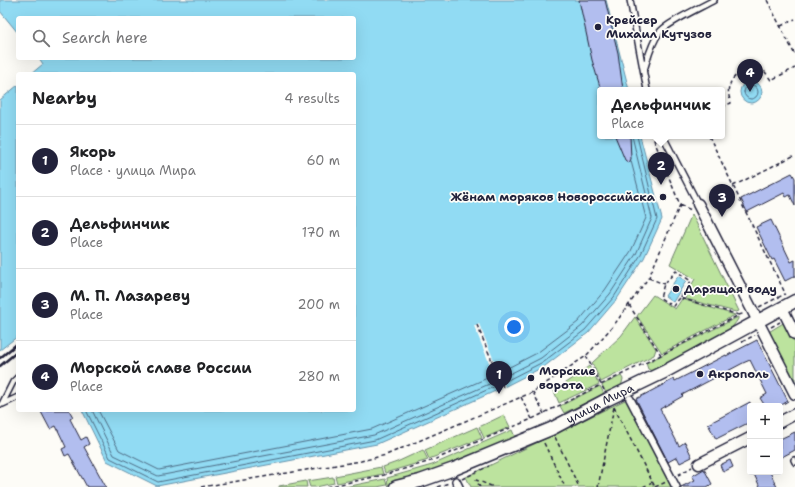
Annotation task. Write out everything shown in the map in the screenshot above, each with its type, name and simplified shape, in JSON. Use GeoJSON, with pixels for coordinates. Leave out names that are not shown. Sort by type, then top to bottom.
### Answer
{"type":"FeatureCollection","features":[{"type":"Feature","properties":{"kind":"street"},"geometry":{"type":"LineString","coordinates":[[698,204],[795,394]]}},
{"type":"Feature","properties":{"kind":"street"},"geometry":{"type":"LineString","coordinates":[[788,302],[795,334]]}},
{"type":"Feature","properties":{"kind":"street","name":"улица Мира"},"geometry":{"type":"LineString","coordinates":[[398,487],[454,469],[539,434],[664,372],[755,315],[788,302]]}},
{"type":"Feature","properties":{"kind":"street"},"geometry":{"type":"LineString","coordinates":[[630,399],[676,487]]}},
{"type":"Feature","properties":{"kind":"street"},"geometry":{"type":"LineString","coordinates":[[783,420],[795,414]]}},
{"type":"Feature","properties":{"kind":"street"},"geometry":{"type":"LineString","coordinates":[[699,464],[748,439]]}},
{"type":"Feature","properties":{"kind":"lane"},"geometry":{"type":"LineString","coordinates":[[630,0],[647,87]]}},
{"type":"Feature","properties":{"kind":"lane"},"geometry":{"type":"LineString","coordinates":[[644,70],[652,47],[660,32],[670,24],[714,0]]}},
{"type":"Feature","properties":{"kind":"lane"},"geometry":{"type":"LineString","coordinates":[[665,139],[698,204]]}},
{"type":"Feature","properties":{"kind":"lane"},"geometry":{"type":"LineString","coordinates":[[1,405],[16,379]]}},
{"type":"Feature","properties":{"kind":"lane"},"geometry":{"type":"LineString","coordinates":[[1,405],[16,398]]}},
{"type":"Feature","properties":{"kind":"path"},"geometry":{"type":"LineString","coordinates":[[767,0],[795,55]]}},
{"type":"Feature","properties":{"kind":"path"},"geometry":{"type":"LineString","coordinates":[[780,26],[795,19]]}},
{"type":"Feature","properties":{"kind":"path"},"geometry":{"type":"LineString","coordinates":[[725,106],[731,103],[728,94],[730,84],[735,76],[745,70],[757,68],[766,72],[771,80],[795,68]]}},
{"type":"Feature","properties":{"kind":"path"},"geometry":{"type":"LineString","coordinates":[[202,487],[361,461],[386,455],[533,392],[586,356],[614,325],[649,277],[680,205],[654,140],[656,139]]}},
{"type":"Feature","properties":{"kind":"path"},"geometry":{"type":"LineString","coordinates":[[328,487],[384,475],[431,461],[544,414],[739,315],[755,315],[756,309],[788,302],[710,139]]}},
{"type":"Feature","properties":{"kind":"path"},"geometry":{"type":"LineString","coordinates":[[732,186],[795,155]]}},
{"type":"Feature","properties":{"kind":"path"},"geometry":{"type":"LineString","coordinates":[[676,271],[691,281],[680,298],[673,306],[660,298],[664,284],[676,271]]}},
{"type":"Feature","properties":{"kind":"path"},"geometry":{"type":"LineString","coordinates":[[649,277],[664,284]]}},
{"type":"Feature","properties":{"kind":"path"},"geometry":{"type":"LineString","coordinates":[[680,298],[739,315]]}},
{"type":"Feature","properties":{"kind":"path"},"geometry":{"type":"LineString","coordinates":[[629,305],[661,355]]}},
{"type":"Feature","properties":{"kind":"path"},"geometry":{"type":"LineString","coordinates":[[477,325],[503,387]]}},
{"type":"Feature","properties":{"kind":"path"},"geometry":{"type":"LineString","coordinates":[[586,356],[608,399]]}},
{"type":"Feature","properties":{"kind":"path"},"geometry":{"type":"LineString","coordinates":[[533,392],[544,414]]}},
{"type":"Feature","properties":{"kind":"path"},"geometry":{"type":"LineString","coordinates":[[521,397],[532,419]]}},
{"type":"Feature","properties":{"kind":"path"},"geometry":{"type":"LineString","coordinates":[[598,487],[614,407],[655,487]]}},
{"type":"Feature","properties":{"kind":"path"},"geometry":{"type":"LineString","coordinates":[[554,436],[579,487]]}},
{"type":"Feature","properties":{"kind":"path"},"geometry":{"type":"LineString","coordinates":[[543,441],[565,487]]}},
{"type":"Feature","properties":{"kind":"path"},"geometry":{"type":"LineString","coordinates":[[480,487],[476,480],[494,487]]}},
{"type":"Feature","properties":{"kind":"path"},"geometry":{"type":"LineString","coordinates":[[643,487],[652,482]]}},
{"type":"Feature","properties":{"kind":"green space"},"geometry":{"type":"Polygon","coordinates":[[[692,214],[739,311],[736,312],[686,299],[685,296],[695,279],[670,264],[692,214]]]}},
{"type":"Feature","properties":{"kind":"green space"},"geometry":{"type":"Polygon","coordinates":[[[653,295],[675,309],[682,299],[735,315],[662,353],[637,316],[653,295]]]}},
{"type":"Feature","properties":{"kind":"green space"},"geometry":{"type":"Polygon","coordinates":[[[635,317],[656,349],[654,355],[601,382],[592,363],[621,336],[635,317]]]}},
{"type":"Feature","properties":{"kind":"green space"},"geometry":{"type":"Polygon","coordinates":[[[738,317],[730,329],[726,332],[654,372],[648,369],[646,363],[738,317]]]}},
{"type":"Feature","properties":{"kind":"green space"},"geometry":{"type":"Polygon","coordinates":[[[785,322],[795,342],[795,388],[767,333],[785,322]]]}},
{"type":"Feature","properties":{"kind":"green space"},"geometry":{"type":"Polygon","coordinates":[[[589,366],[599,384],[559,403],[554,391],[589,366]]]}},
{"type":"Feature","properties":{"kind":"green space"},"geometry":{"type":"Polygon","coordinates":[[[621,376],[623,379],[621,387],[606,393],[602,385],[621,376]]]}},
{"type":"Feature","properties":{"kind":"green space"},"geometry":{"type":"Polygon","coordinates":[[[600,386],[604,394],[564,413],[560,406],[600,386]]]}},
{"type":"Feature","properties":{"kind":"green space"},"geometry":{"type":"Polygon","coordinates":[[[627,399],[673,487],[471,487],[466,477],[627,399]]]}},
{"type":"Feature","properties":{"kind":"green space"},"geometry":{"type":"Polygon","coordinates":[[[504,415],[510,427],[484,438],[479,427],[504,415]]]}},
{"type":"Feature","properties":{"kind":"green space"},"geometry":{"type":"Polygon","coordinates":[[[477,427],[482,438],[429,459],[425,450],[477,427]]]}},
{"type":"Feature","properties":{"kind":"green space"},"geometry":{"type":"Polygon","coordinates":[[[512,430],[515,437],[435,472],[388,485],[387,478],[432,465],[512,430]]]}},
{"type":"Feature","properties":{"kind":"green space"},"geometry":{"type":"Polygon","coordinates":[[[423,450],[428,460],[385,473],[383,467],[423,450]]]}},
{"type":"Feature","properties":{"kind":"green space"},"geometry":{"type":"Polygon","coordinates":[[[381,467],[383,474],[337,483],[335,476],[381,467]]]}},
{"type":"Feature","properties":{"kind":"green space"},"geometry":{"type":"Polygon","coordinates":[[[333,477],[334,483],[316,487],[310,487],[308,481],[333,477]]]}},
{"type":"Feature","properties":{"kind":"green space"},"geometry":{"type":"Polygon","coordinates":[[[385,479],[387,485],[377,487],[345,487],[385,479]]]}},
{"type":"Feature","properties":{"kind":"green space"},"geometry":{"type":"Polygon","coordinates":[[[306,481],[307,487],[279,487],[279,486],[306,481]]]}},
{"type":"Feature","properties":{"kind":"water"},"geometry":{"type":"Polygon","coordinates":[[[0,0],[606,0],[628,87],[597,87],[597,139],[641,139],[662,219],[644,258],[617,299],[588,333],[545,366],[500,389],[377,444],[157,486],[107,461],[83,412],[356,412],[356,72],[33,72],[43,64],[40,60],[356,60],[356,16],[16,16],[16,31],[0,11],[0,0]]]}},
{"type":"Feature","properties":{"kind":"water"},"geometry":{"type":"Polygon","coordinates":[[[751,81],[759,84],[762,92],[759,100],[751,103],[743,100],[740,92],[743,84],[751,81]]]}},
{"type":"Feature","properties":{"kind":"water"},"geometry":{"type":"Polygon","coordinates":[[[16,87],[16,338],[0,350],[0,100],[16,87]]]}},
{"type":"Feature","properties":{"kind":"water","name":"Дарящая воду"},"geometry":{"type":"Polygon","coordinates":[[[678,276],[686,281],[673,302],[665,296],[678,276]]]}},
{"type":"Feature","properties":{"kind":"pier"},"geometry":{"type":"Polygon","coordinates":[[[479,324],[505,387],[500,389],[474,326],[479,324]]]}},
{"type":"Feature","properties":{"kind":"building","name":"Крейсер Михаил Кутузов"},"geometry":{"type":"Polygon","coordinates":[[[579,0],[605,0],[618,53],[623,87],[600,87],[592,60],[579,0]]]}},
{"type":"Feature","properties":{"kind":"building"},"geometry":{"type":"Polygon","coordinates":[[[616,139],[630,139],[631,159],[629,163],[625,160],[616,139]]]}},
{"type":"Feature","properties":{"kind":"building"},"geometry":{"type":"Polygon","coordinates":[[[792,173],[795,178],[795,206],[790,195],[786,197],[784,193],[747,212],[741,199],[792,173]]]}},
{"type":"Feature","properties":{"kind":"building"},"geometry":{"type":"Polygon","coordinates":[[[771,220],[791,262],[795,260],[795,276],[785,281],[774,259],[772,260],[756,227],[771,220]]]}},
{"type":"Feature","properties":{"kind":"building"},"geometry":{"type":"Polygon","coordinates":[[[757,340],[788,401],[783,404],[763,403],[760,398],[767,394],[750,360],[743,363],[682,395],[683,396],[660,409],[679,446],[685,442],[692,457],[680,463],[677,457],[668,462],[636,399],[674,379],[675,381],[757,340]]]}},
{"type":"Feature","properties":{"kind":"building"},"geometry":{"type":"Polygon","coordinates":[[[747,404],[747,424],[716,439],[708,424],[747,404]]]}},
{"type":"Feature","properties":{"kind":"building"},"geometry":{"type":"Polygon","coordinates":[[[41,412],[70,412],[73,417],[70,419],[81,440],[86,437],[89,444],[84,447],[106,487],[87,487],[69,454],[65,456],[62,449],[66,447],[56,426],[50,429],[41,412]]]}},
{"type":"Feature","properties":{"kind":"building"},"geometry":{"type":"Polygon","coordinates":[[[795,432],[795,450],[783,456],[783,439],[783,438],[795,432]]]}},
{"type":"Feature","properties":{"kind":"building"},"geometry":{"type":"Polygon","coordinates":[[[730,460],[733,467],[723,472],[720,465],[730,460]]]}},
{"type":"Feature","properties":{"kind":"building"},"geometry":{"type":"Polygon","coordinates":[[[704,469],[712,484],[707,487],[681,487],[695,480],[692,476],[704,469]]]}},
{"type":"Feature","properties":{"kind":"building"},"geometry":{"type":"Polygon","coordinates":[[[754,475],[771,475],[777,487],[760,487],[754,475]]]}},
{"type":"Feature","properties":{"kind":"railway"},"geometry":{"type":"LineString","coordinates":[[0,358],[16,345]]}},
{"type":"Feature","properties":{"kind":"railway"},"geometry":{"type":"LineString","coordinates":[[0,366],[16,353]]}},
{"type":"Feature","properties":{"kind":"place","name":"Крейсер Михаил Кутузов"},"geometry":{"type":"Point","coordinates":[598,27]}},
{"type":"Feature","properties":{"kind":"place","name":"Морской славе России"},"geometry":{"type":"Point","coordinates":[750,92]}},
{"type":"Feature","properties":{"kind":"place","name":"Дельфинчик"},"geometry":{"type":"Point","coordinates":[661,185]}},
{"type":"Feature","properties":{"kind":"place","name":"Жёнам моряков Новороссийска"},"geometry":{"type":"Point","coordinates":[663,197]}},
{"type":"Feature","properties":{"kind":"place","name":"М. П. Лазареву"},"geometry":{"type":"Point","coordinates":[722,217]}},
{"type":"Feature","properties":{"kind":"place","name":"Дарящая воду"},"geometry":{"type":"Point","coordinates":[676,289]}},
{"type":"Feature","properties":{"kind":"place","name":"Акрополь"},"geometry":{"type":"Point","coordinates":[700,374]}},
{"type":"Feature","properties":{"kind":"place","name":"Морские ворота"},"geometry":{"type":"Point","coordinates":[531,378]}},
{"type":"Feature","properties":{"kind":"place","name":"Якорь"},"geometry":{"type":"Point","coordinates":[499,394]}}]}
